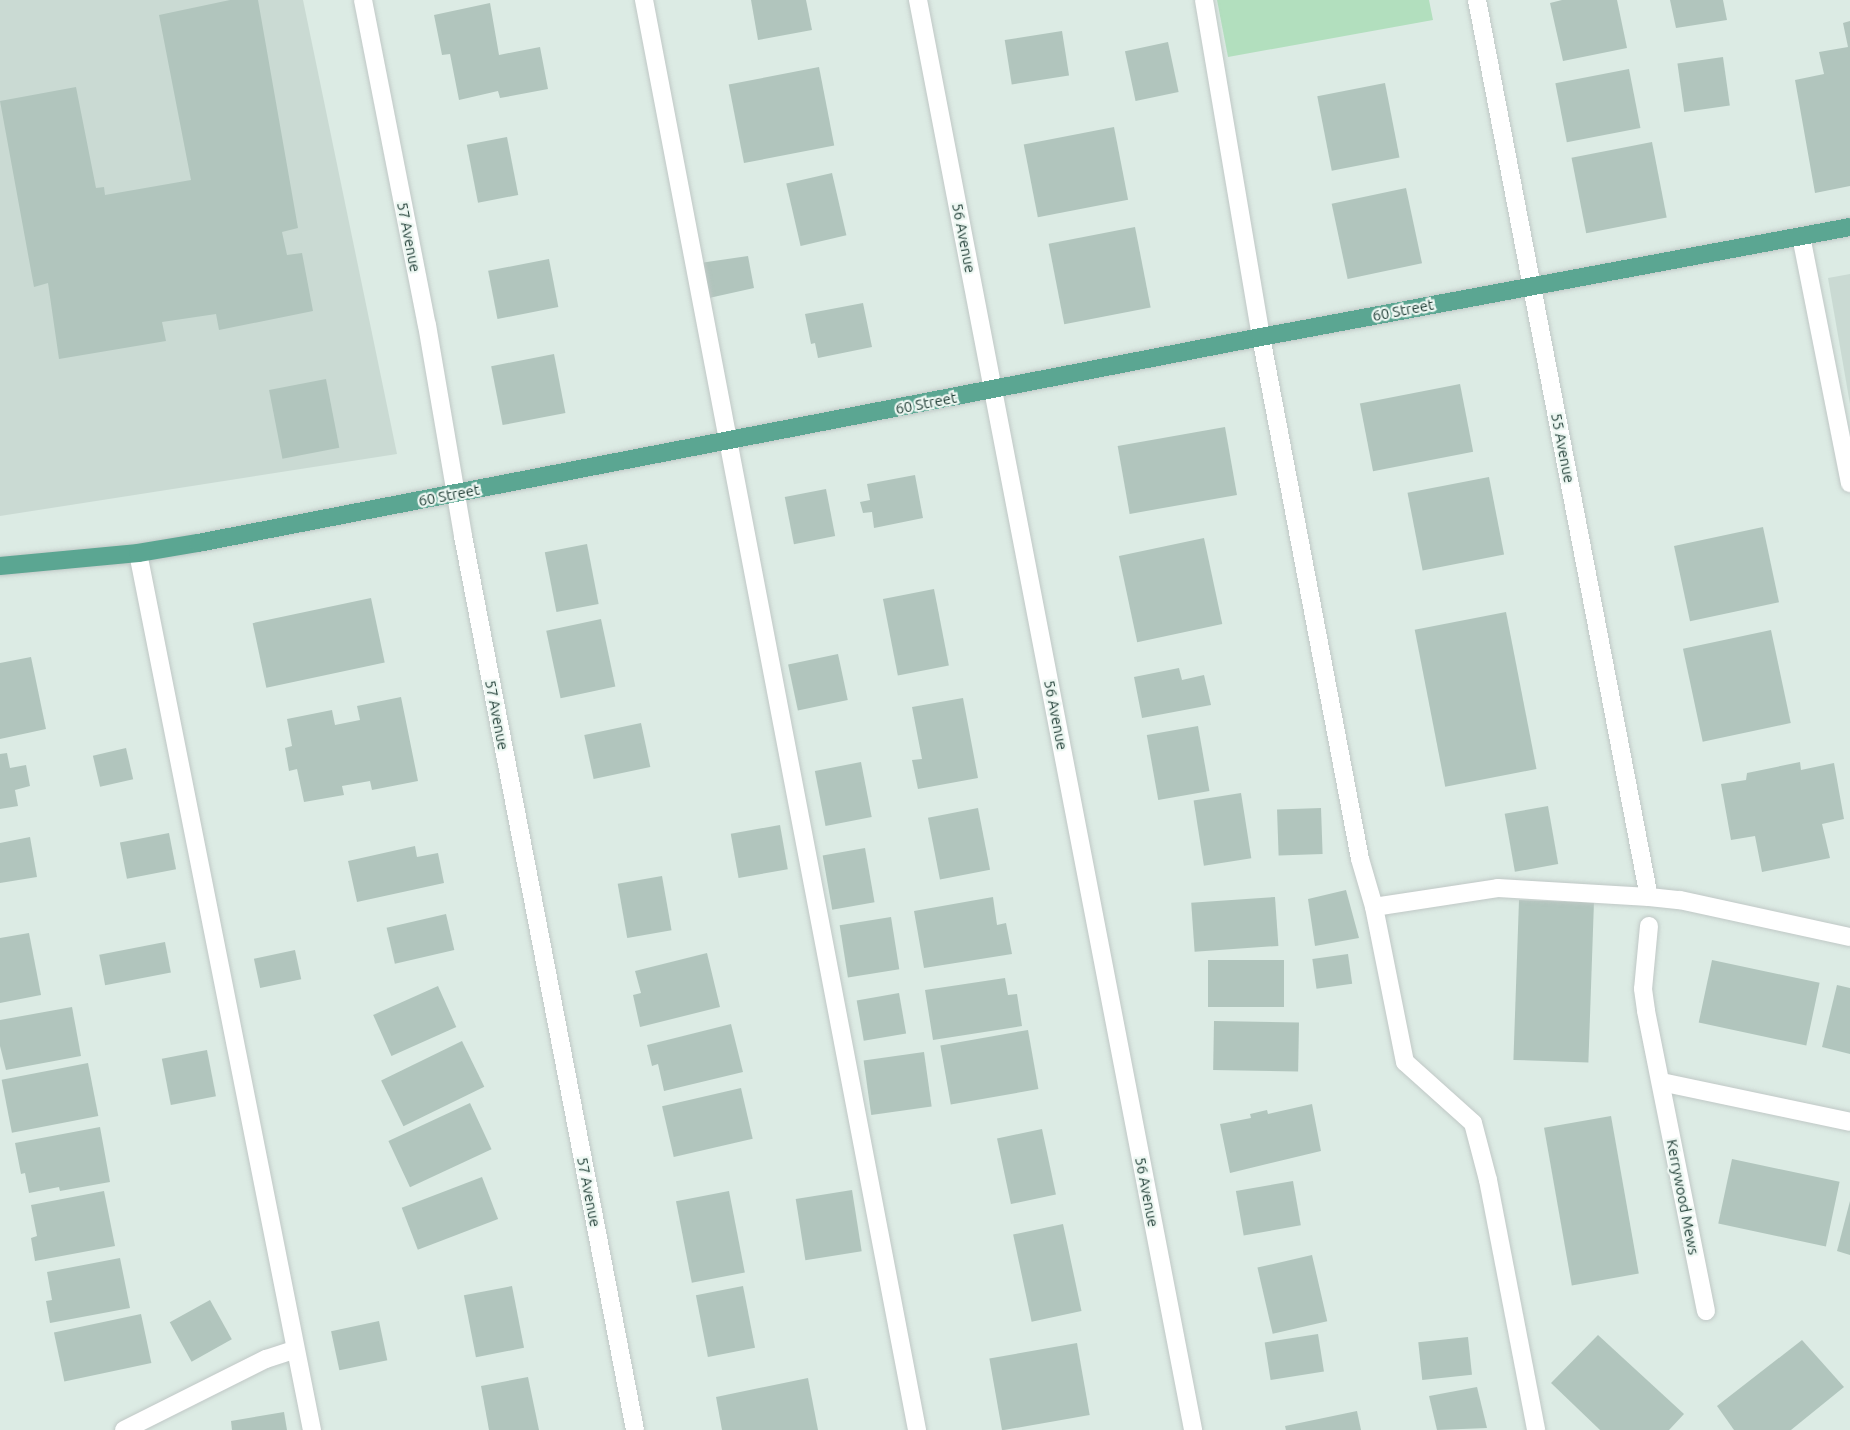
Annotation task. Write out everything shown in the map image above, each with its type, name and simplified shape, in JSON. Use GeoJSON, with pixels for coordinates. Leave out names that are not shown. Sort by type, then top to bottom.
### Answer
{"type":"FeatureCollection","features":[{"type":"Feature","properties":{"kind":"main road","name":"60 Street"},"geometry":{"type":"LineString","coordinates":[[0,566],[138,553],[455,494],[1261,337],[1850,227]]}},
{"type":"Feature","properties":{"kind":"street","name":"57 Avenue"},"geometry":{"type":"LineString","coordinates":[[363,0],[427,325],[455,494],[635,1430]]}},
{"type":"Feature","properties":{"kind":"street"},"geometry":{"type":"LineString","coordinates":[[644,0],[917,1430]]}},
{"type":"Feature","properties":{"kind":"street","name":"56 Avenue"},"geometry":{"type":"LineString","coordinates":[[918,0],[1193,1430]]}},
{"type":"Feature","properties":{"kind":"street"},"geometry":{"type":"LineString","coordinates":[[1204,0],[1261,337],[1360,859],[1374,907],[1405,1062],[1473,1123],[1488,1180],[1536,1430]]}},
{"type":"Feature","properties":{"kind":"street","name":"55 Avenue"},"geometry":{"type":"LineString","coordinates":[[1477,0],[1649,897]]}},
{"type":"Feature","properties":{"kind":"street"},"geometry":{"type":"LineString","coordinates":[[1802,236],[1850,483]]}},
{"type":"Feature","properties":{"kind":"street"},"geometry":{"type":"LineString","coordinates":[[138,553],[294,1350],[312,1430]]}},
{"type":"Feature","properties":{"kind":"street"},"geometry":{"type":"LineString","coordinates":[[1374,907],[1498,888],[1649,897],[1680,900],[1850,937]]}},
{"type":"Feature","properties":{"kind":"street","name":"Kerrywood Mews"},"geometry":{"type":"LineString","coordinates":[[1649,926],[1643,989],[1706,1311]]}},
{"type":"Feature","properties":{"kind":"street"},"geometry":{"type":"LineString","coordinates":[[1661,1082],[1850,1122]]}},
{"type":"Feature","properties":{"kind":"street"},"geometry":{"type":"LineString","coordinates":[[124,1430],[266,1359],[294,1350]]}},
{"type":"Feature","properties":{"kind":"shaded area"},"geometry":{"type":"Polygon","coordinates":[[[0,0],[303,0],[397,454],[0,516],[0,0]]]}},
{"type":"Feature","properties":{"kind":"shaded area"},"geometry":{"type":"Polygon","coordinates":[[[1850,274],[1850,404],[1828,278],[1850,274]]]}},
{"type":"Feature","properties":{"kind":"green space"},"geometry":{"type":"Polygon","coordinates":[[[1217,0],[1429,0],[1433,20],[1228,57],[1217,0]]]}},
{"type":"Feature","properties":{"kind":"building"},"geometry":{"type":"Polygon","coordinates":[[[230,0],[258,0],[298,228],[282,232],[287,255],[302,253],[313,311],[219,330],[216,314],[162,322],[166,341],[59,359],[48,283],[34,287],[0,101],[76,87],[96,188],[104,187],[105,195],[191,180],[159,15],[230,0]]]}},
{"type":"Feature","properties":{"kind":"building"},"geometry":{"type":"Polygon","coordinates":[[[751,0],[806,0],[812,30],[758,40],[751,0]]]}},
{"type":"Feature","properties":{"kind":"building"},"geometry":{"type":"Polygon","coordinates":[[[1562,0],[1617,0],[1627,48],[1563,61],[1550,3],[1562,0]]]}},
{"type":"Feature","properties":{"kind":"building"},"geometry":{"type":"Polygon","coordinates":[[[1670,0],[1723,0],[1727,20],[1676,28],[1670,0]]]}},
{"type":"Feature","properties":{"kind":"building"},"geometry":{"type":"Polygon","coordinates":[[[490,3],[499,55],[540,47],[548,89],[500,98],[498,91],[459,100],[450,54],[442,55],[434,15],[490,3]]]}},
{"type":"Feature","properties":{"kind":"building"},"geometry":{"type":"Polygon","coordinates":[[[1850,21],[1850,186],[1815,193],[1795,80],[1824,74],[1819,52],[1848,47],[1843,23],[1850,21]]]}},
{"type":"Feature","properties":{"kind":"building"},"geometry":{"type":"Polygon","coordinates":[[[1062,31],[1069,75],[1012,85],[1005,40],[1062,31]]]}},
{"type":"Feature","properties":{"kind":"building"},"geometry":{"type":"Polygon","coordinates":[[[1168,42],[1179,92],[1136,101],[1125,51],[1168,42]]]}},
{"type":"Feature","properties":{"kind":"building"},"geometry":{"type":"Polygon","coordinates":[[[1723,57],[1730,106],[1684,112],[1677,63],[1723,57]]]}},
{"type":"Feature","properties":{"kind":"building"},"geometry":{"type":"Polygon","coordinates":[[[819,67],[834,146],[744,163],[729,85],[819,67]]]}},
{"type":"Feature","properties":{"kind":"building"},"geometry":{"type":"Polygon","coordinates":[[[1629,69],[1640,128],[1567,142],[1555,83],[1629,69]]]}},
{"type":"Feature","properties":{"kind":"building"},"geometry":{"type":"Polygon","coordinates":[[[1385,83],[1400,158],[1332,171],[1317,96],[1385,83]]]}},
{"type":"Feature","properties":{"kind":"building"},"geometry":{"type":"Polygon","coordinates":[[[1114,127],[1128,200],[1038,217],[1024,145],[1114,127]]]}},
{"type":"Feature","properties":{"kind":"building"},"geometry":{"type":"Polygon","coordinates":[[[507,137],[518,195],[478,203],[467,145],[507,137]]]}},
{"type":"Feature","properties":{"kind":"building"},"geometry":{"type":"Polygon","coordinates":[[[1652,142],[1667,218],[1586,233],[1572,158],[1652,142]]]}},
{"type":"Feature","properties":{"kind":"building"},"geometry":{"type":"Polygon","coordinates":[[[832,173],[846,235],[801,246],[786,184],[832,173]]]}},
{"type":"Feature","properties":{"kind":"building"},"geometry":{"type":"Polygon","coordinates":[[[1406,188],[1422,263],[1348,279],[1332,204],[1406,188]]]}},
{"type":"Feature","properties":{"kind":"building"},"geometry":{"type":"Polygon","coordinates":[[[1135,227],[1151,307],[1064,324],[1049,244],[1135,227]]]}},
{"type":"Feature","properties":{"kind":"building"},"geometry":{"type":"Polygon","coordinates":[[[748,256],[754,288],[709,298],[700,263],[748,256]]]}},
{"type":"Feature","properties":{"kind":"building"},"geometry":{"type":"Polygon","coordinates":[[[549,259],[558,307],[497,319],[488,271],[549,259]]]}},
{"type":"Feature","properties":{"kind":"building"},"geometry":{"type":"Polygon","coordinates":[[[863,303],[872,347],[818,358],[815,343],[811,344],[805,314],[863,303]]]}},
{"type":"Feature","properties":{"kind":"building"},"geometry":{"type":"Polygon","coordinates":[[[554,354],[565,413],[503,425],[491,366],[554,354]]]}},
{"type":"Feature","properties":{"kind":"building"},"geometry":{"type":"Polygon","coordinates":[[[326,379],[339,448],[282,459],[269,390],[326,379]]]}},
{"type":"Feature","properties":{"kind":"building"},"geometry":{"type":"Polygon","coordinates":[[[1460,384],[1473,452],[1373,471],[1360,403],[1460,384]]]}},
{"type":"Feature","properties":{"kind":"building"},"geometry":{"type":"Polygon","coordinates":[[[1225,427],[1237,495],[1130,514],[1118,446],[1225,427]]]}},
{"type":"Feature","properties":{"kind":"building"},"geometry":{"type":"Polygon","coordinates":[[[915,475],[923,518],[874,528],[872,512],[863,513],[860,502],[870,500],[867,484],[915,475]]]}},
{"type":"Feature","properties":{"kind":"building"},"geometry":{"type":"Polygon","coordinates":[[[1489,477],[1504,555],[1423,570],[1408,493],[1489,477]]]}},
{"type":"Feature","properties":{"kind":"building"},"geometry":{"type":"Polygon","coordinates":[[[826,489],[835,536],[794,544],[785,497],[826,489]]]}},
{"type":"Feature","properties":{"kind":"building"},"geometry":{"type":"Polygon","coordinates":[[[1763,527],[1779,602],[1690,621],[1674,546],[1763,527]]]}},
{"type":"Feature","properties":{"kind":"building"},"geometry":{"type":"Polygon","coordinates":[[[1204,538],[1222,624],[1137,642],[1119,556],[1204,538]]]}},
{"type":"Feature","properties":{"kind":"building"},"geometry":{"type":"Polygon","coordinates":[[[587,544],[599,604],[556,612],[545,552],[587,544]]]}},
{"type":"Feature","properties":{"kind":"building"},"geometry":{"type":"Polygon","coordinates":[[[934,589],[949,666],[898,675],[883,599],[934,589]]]}},
{"type":"Feature","properties":{"kind":"building"},"geometry":{"type":"Polygon","coordinates":[[[371,598],[385,663],[266,688],[253,623],[371,598]]]}},
{"type":"Feature","properties":{"kind":"building"},"geometry":{"type":"Polygon","coordinates":[[[1506,612],[1537,769],[1445,787],[1415,630],[1506,612]]]}},
{"type":"Feature","properties":{"kind":"building"},"geometry":{"type":"Polygon","coordinates":[[[601,619],[615,686],[561,698],[546,631],[601,619]]]}},
{"type":"Feature","properties":{"kind":"building"},"geometry":{"type":"Polygon","coordinates":[[[1771,630],[1791,723],[1703,742],[1683,649],[1771,630]]]}},
{"type":"Feature","properties":{"kind":"building"},"geometry":{"type":"Polygon","coordinates":[[[838,654],[848,700],[798,711],[788,665],[838,654]]]}},
{"type":"Feature","properties":{"kind":"building"},"geometry":{"type":"Polygon","coordinates":[[[31,657],[46,729],[0,739],[0,663],[31,657]]]}},
{"type":"Feature","properties":{"kind":"building"},"geometry":{"type":"Polygon","coordinates":[[[1179,668],[1182,680],[1204,675],[1211,705],[1142,718],[1134,677],[1179,668]]]}},
{"type":"Feature","properties":{"kind":"building"},"geometry":{"type":"Polygon","coordinates":[[[401,697],[418,781],[372,790],[370,781],[342,786],[344,795],[304,802],[297,769],[289,771],[285,748],[292,746],[287,719],[332,710],[335,725],[360,720],[357,706],[401,697]]]}},
{"type":"Feature","properties":{"kind":"building"},"geometry":{"type":"Polygon","coordinates":[[[963,698],[978,778],[918,789],[912,760],[922,759],[912,707],[963,698]]]}},
{"type":"Feature","properties":{"kind":"building"},"geometry":{"type":"Polygon","coordinates":[[[641,723],[650,767],[594,779],[584,735],[641,723]]]}},
{"type":"Feature","properties":{"kind":"building"},"geometry":{"type":"Polygon","coordinates":[[[1198,726],[1209,791],[1158,800],[1147,735],[1198,726]]]}},
{"type":"Feature","properties":{"kind":"building"},"geometry":{"type":"Polygon","coordinates":[[[126,748],[133,779],[100,787],[93,756],[126,748]]]}},
{"type":"Feature","properties":{"kind":"building"},"geometry":{"type":"Polygon","coordinates":[[[7,753],[10,768],[26,765],[30,786],[15,790],[18,806],[0,809],[0,754],[7,753]]]}},
{"type":"Feature","properties":{"kind":"building"},"geometry":{"type":"Polygon","coordinates":[[[861,762],[872,817],[826,826],[815,771],[861,762]]]}},
{"type":"Feature","properties":{"kind":"building"},"geometry":{"type":"Polygon","coordinates":[[[1800,762],[1801,770],[1834,763],[1844,819],[1822,824],[1830,858],[1762,872],[1755,836],[1731,840],[1721,784],[1746,780],[1747,773],[1800,762]]]}},
{"type":"Feature","properties":{"kind":"building"},"geometry":{"type":"Polygon","coordinates":[[[1241,793],[1251,858],[1204,866],[1194,801],[1241,793]]]}},
{"type":"Feature","properties":{"kind":"building"},"geometry":{"type":"Polygon","coordinates":[[[1548,806],[1558,864],[1515,872],[1505,814],[1548,806]]]}},
{"type":"Feature","properties":{"kind":"building"},"geometry":{"type":"Polygon","coordinates":[[[978,808],[990,870],[940,880],[928,818],[978,808]]]}},
{"type":"Feature","properties":{"kind":"building"},"geometry":{"type":"Polygon","coordinates":[[[1321,808],[1323,854],[1279,856],[1277,810],[1321,808]]]}},
{"type":"Feature","properties":{"kind":"building"},"geometry":{"type":"Polygon","coordinates":[[[780,825],[788,869],[739,878],[731,834],[780,825]]]}},
{"type":"Feature","properties":{"kind":"building"},"geometry":{"type":"Polygon","coordinates":[[[169,833],[176,869],[127,879],[120,843],[169,833]]]}},
{"type":"Feature","properties":{"kind":"building"},"geometry":{"type":"Polygon","coordinates":[[[30,837],[37,877],[0,883],[0,843],[30,837]]]}},
{"type":"Feature","properties":{"kind":"building"},"geometry":{"type":"Polygon","coordinates":[[[415,846],[417,857],[438,853],[444,883],[357,902],[348,861],[415,846]]]}},
{"type":"Feature","properties":{"kind":"building"},"geometry":{"type":"Polygon","coordinates":[[[865,848],[875,902],[832,910],[823,855],[865,848]]]}},
{"type":"Feature","properties":{"kind":"building"},"geometry":{"type":"Polygon","coordinates":[[[662,876],[672,930],[627,938],[618,884],[662,876]]]}},
{"type":"Feature","properties":{"kind":"building"},"geometry":{"type":"Polygon","coordinates":[[[1346,890],[1359,938],[1315,946],[1308,899],[1346,890]]]}},
{"type":"Feature","properties":{"kind":"building"},"geometry":{"type":"Polygon","coordinates":[[[993,897],[997,925],[1006,923],[1012,954],[924,968],[914,911],[993,897]]]}},
{"type":"Feature","properties":{"kind":"building"},"geometry":{"type":"Polygon","coordinates":[[[1275,897],[1278,946],[1195,952],[1191,903],[1275,897]]]}},
{"type":"Feature","properties":{"kind":"building"},"geometry":{"type":"Polygon","coordinates":[[[1519,900],[1594,903],[1588,1063],[1513,1060],[1519,900]]]}},
{"type":"Feature","properties":{"kind":"building"},"geometry":{"type":"Polygon","coordinates":[[[446,914],[454,950],[395,964],[387,928],[446,914]]]}},
{"type":"Feature","properties":{"kind":"building"},"geometry":{"type":"Polygon","coordinates":[[[891,917],[899,969],[848,977],[840,925],[891,917]]]}},
{"type":"Feature","properties":{"kind":"building"},"geometry":{"type":"Polygon","coordinates":[[[29,933],[41,995],[0,1003],[0,938],[29,933]]]}},
{"type":"Feature","properties":{"kind":"building"},"geometry":{"type":"Polygon","coordinates":[[[165,942],[171,972],[105,985],[99,955],[165,942]]]}},
{"type":"Feature","properties":{"kind":"building"},"geometry":{"type":"Polygon","coordinates":[[[295,950],[301,979],[260,988],[254,959],[295,950]]]}},
{"type":"Feature","properties":{"kind":"building"},"geometry":{"type":"Polygon","coordinates":[[[707,953],[720,1007],[640,1027],[633,995],[641,993],[635,971],[707,953]]]}},
{"type":"Feature","properties":{"kind":"building"},"geometry":{"type":"Polygon","coordinates":[[[1348,954],[1352,984],[1317,989],[1312,959],[1348,954]]]}},
{"type":"Feature","properties":{"kind":"building"},"geometry":{"type":"Polygon","coordinates":[[[1208,960],[1284,960],[1284,1007],[1208,1007],[1208,960]]]}},
{"type":"Feature","properties":{"kind":"building"},"geometry":{"type":"Polygon","coordinates":[[[1712,960],[1820,983],[1806,1045],[1699,1023],[1712,960]]]}},
{"type":"Feature","properties":{"kind":"building"},"geometry":{"type":"Polygon","coordinates":[[[1005,978],[1008,995],[1017,994],[1022,1026],[933,1040],[925,990],[1005,978]]]}},
{"type":"Feature","properties":{"kind":"building"},"geometry":{"type":"Polygon","coordinates":[[[1837,985],[1850,988],[1850,1054],[1822,1047],[1837,985]]]}},
{"type":"Feature","properties":{"kind":"building"},"geometry":{"type":"Polygon","coordinates":[[[438,986],[456,1027],[391,1056],[373,1015],[438,986]]]}},
{"type":"Feature","properties":{"kind":"building"},"geometry":{"type":"Polygon","coordinates":[[[899,993],[906,1033],[864,1041],[857,1000],[899,993]]]}},
{"type":"Feature","properties":{"kind":"building"},"geometry":{"type":"Polygon","coordinates":[[[72,1007],[81,1056],[6,1070],[0,1046],[0,1020],[72,1007]]]}},
{"type":"Feature","properties":{"kind":"building"},"geometry":{"type":"Polygon","coordinates":[[[1214,1021],[1299,1022],[1298,1071],[1213,1070],[1214,1021]]]}},
{"type":"Feature","properties":{"kind":"building"},"geometry":{"type":"Polygon","coordinates":[[[731,1024],[743,1072],[664,1091],[658,1064],[652,1066],[647,1045],[731,1024]]]}},
{"type":"Feature","properties":{"kind":"building"},"geometry":{"type":"Polygon","coordinates":[[[1028,1030],[1038,1089],[951,1105],[940,1045],[1028,1030]]]}},
{"type":"Feature","properties":{"kind":"building"},"geometry":{"type":"Polygon","coordinates":[[[462,1041],[484,1087],[403,1126],[381,1080],[462,1041]]]}},
{"type":"Feature","properties":{"kind":"building"},"geometry":{"type":"Polygon","coordinates":[[[207,1050],[216,1096],[171,1105],[162,1059],[207,1050]]]}},
{"type":"Feature","properties":{"kind":"building"},"geometry":{"type":"Polygon","coordinates":[[[924,1052],[932,1106],[871,1115],[864,1060],[924,1052]]]}},
{"type":"Feature","properties":{"kind":"building"},"geometry":{"type":"Polygon","coordinates":[[[88,1063],[98,1116],[12,1133],[2,1080],[88,1063]]]}},
{"type":"Feature","properties":{"kind":"building"},"geometry":{"type":"Polygon","coordinates":[[[741,1088],[753,1139],[674,1157],[662,1106],[741,1088]]]}},
{"type":"Feature","properties":{"kind":"building"},"geometry":{"type":"Polygon","coordinates":[[[470,1103],[492,1149],[410,1187],[388,1141],[470,1103]]]}},
{"type":"Feature","properties":{"kind":"building"},"geometry":{"type":"Polygon","coordinates":[[[1312,1104],[1321,1151],[1230,1173],[1220,1124],[1251,1118],[1250,1114],[1267,1110],[1268,1114],[1312,1104]]]}},
{"type":"Feature","properties":{"kind":"building"},"geometry":{"type":"Polygon","coordinates":[[[1611,1116],[1639,1274],[1572,1285],[1544,1128],[1611,1116]]]}},
{"type":"Feature","properties":{"kind":"building"},"geometry":{"type":"Polygon","coordinates":[[[100,1127],[110,1182],[60,1191],[59,1187],[29,1193],[25,1173],[21,1174],[15,1143],[100,1127]]]}},
{"type":"Feature","properties":{"kind":"building"},"geometry":{"type":"Polygon","coordinates":[[[1042,1129],[1056,1195],[1011,1204],[997,1139],[1042,1129]]]}},
{"type":"Feature","properties":{"kind":"building"},"geometry":{"type":"Polygon","coordinates":[[[1732,1159],[1840,1182],[1826,1246],[1718,1224],[1732,1159]]]}},
{"type":"Feature","properties":{"kind":"building"},"geometry":{"type":"Polygon","coordinates":[[[482,1177],[498,1219],[418,1250],[402,1208],[482,1177]]]}},
{"type":"Feature","properties":{"kind":"building"},"geometry":{"type":"Polygon","coordinates":[[[1293,1181],[1301,1225],[1244,1235],[1236,1191],[1293,1181]]]}},
{"type":"Feature","properties":{"kind":"building"},"geometry":{"type":"Polygon","coordinates":[[[852,1190],[862,1251],[805,1260],[796,1199],[852,1190]]]}},
{"type":"Feature","properties":{"kind":"building"},"geometry":{"type":"Polygon","coordinates":[[[104,1191],[115,1246],[35,1261],[31,1238],[37,1236],[31,1205],[104,1191]]]}},
{"type":"Feature","properties":{"kind":"building"},"geometry":{"type":"Polygon","coordinates":[[[729,1191],[745,1272],[692,1283],[676,1201],[729,1191]]]}},
{"type":"Feature","properties":{"kind":"building"},"geometry":{"type":"Polygon","coordinates":[[[1850,1201],[1850,1255],[1837,1251],[1850,1201]]]}},
{"type":"Feature","properties":{"kind":"building"},"geometry":{"type":"Polygon","coordinates":[[[1063,1224],[1082,1311],[1032,1322],[1013,1235],[1063,1224]]]}},
{"type":"Feature","properties":{"kind":"building"},"geometry":{"type":"Polygon","coordinates":[[[1312,1255],[1327,1321],[1273,1334],[1257,1268],[1312,1255]]]}},
{"type":"Feature","properties":{"kind":"building"},"geometry":{"type":"Polygon","coordinates":[[[120,1258],[130,1308],[50,1323],[46,1301],[52,1300],[47,1272],[120,1258]]]}},
{"type":"Feature","properties":{"kind":"building"},"geometry":{"type":"Polygon","coordinates":[[[512,1286],[524,1348],[476,1357],[464,1295],[512,1286]]]}},
{"type":"Feature","properties":{"kind":"building"},"geometry":{"type":"Polygon","coordinates":[[[743,1286],[755,1348],[708,1357],[696,1295],[743,1286]]]}},
{"type":"Feature","properties":{"kind":"building"},"geometry":{"type":"Polygon","coordinates":[[[210,1300],[232,1339],[192,1362],[170,1322],[210,1300]]]}},
{"type":"Feature","properties":{"kind":"building"},"geometry":{"type":"Polygon","coordinates":[[[141,1314],[151,1363],[64,1381],[54,1333],[141,1314]]]}},
{"type":"Feature","properties":{"kind":"building"},"geometry":{"type":"Polygon","coordinates":[[[379,1321],[387,1360],[339,1370],[331,1331],[379,1321]]]}},
{"type":"Feature","properties":{"kind":"building"},"geometry":{"type":"Polygon","coordinates":[[[1318,1334],[1324,1372],[1271,1380],[1265,1342],[1318,1334]]]}},
{"type":"Feature","properties":{"kind":"building"},"geometry":{"type":"Polygon","coordinates":[[[1598,1335],[1684,1414],[1669,1430],[1600,1430],[1551,1383],[1598,1335]]]}},
{"type":"Feature","properties":{"kind":"building"},"geometry":{"type":"Polygon","coordinates":[[[1468,1337],[1472,1375],[1422,1380],[1418,1342],[1468,1337]]]}},
{"type":"Feature","properties":{"kind":"building"},"geometry":{"type":"Polygon","coordinates":[[[1802,1340],[1844,1387],[1791,1430],[1734,1430],[1717,1406],[1802,1340]]]}},
{"type":"Feature","properties":{"kind":"building"},"geometry":{"type":"Polygon","coordinates":[[[1077,1343],[1090,1415],[1002,1430],[989,1358],[1077,1343]]]}},
{"type":"Feature","properties":{"kind":"building"},"geometry":{"type":"Polygon","coordinates":[[[528,1377],[539,1430],[489,1430],[481,1386],[528,1377]]]}},
{"type":"Feature","properties":{"kind":"building"},"geometry":{"type":"Polygon","coordinates":[[[808,1378],[818,1430],[722,1430],[716,1397],[808,1378]]]}},
{"type":"Feature","properties":{"kind":"building"},"geometry":{"type":"Polygon","coordinates":[[[1477,1387],[1487,1428],[1437,1430],[1429,1396],[1477,1387]]]}},
{"type":"Feature","properties":{"kind":"building"},"geometry":{"type":"Polygon","coordinates":[[[1357,1411],[1361,1430],[1286,1430],[1285,1426],[1357,1411]]]}},
{"type":"Feature","properties":{"kind":"building"},"geometry":{"type":"Polygon","coordinates":[[[284,1412],[287,1430],[232,1430],[231,1421],[284,1412]]]}}]}
